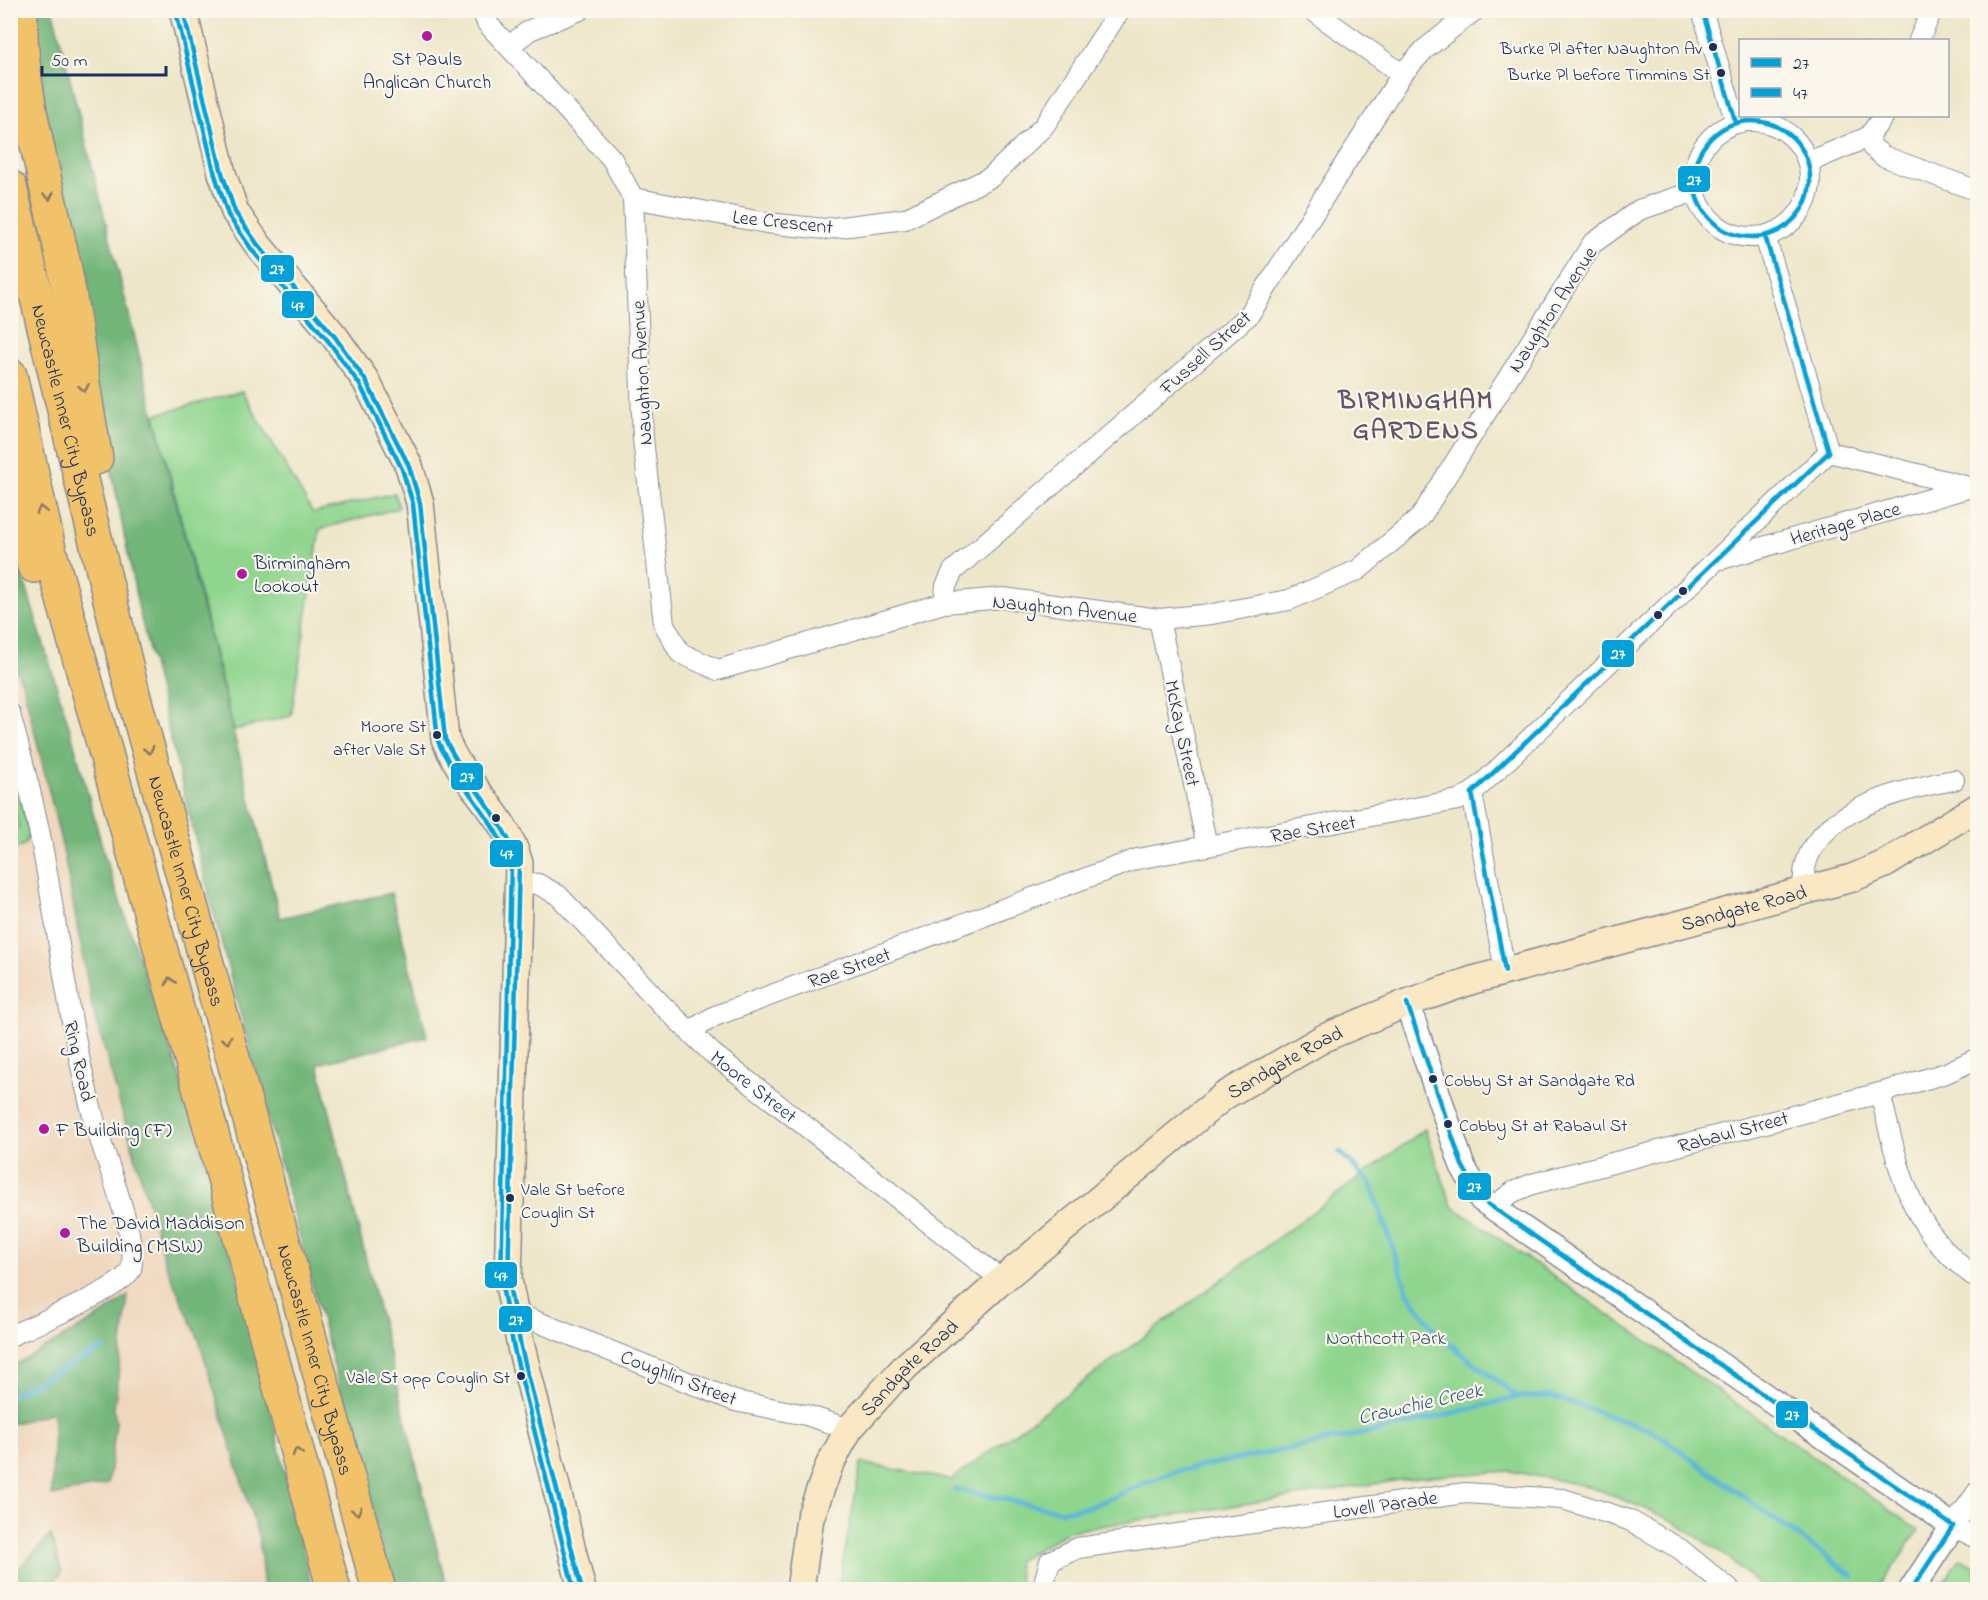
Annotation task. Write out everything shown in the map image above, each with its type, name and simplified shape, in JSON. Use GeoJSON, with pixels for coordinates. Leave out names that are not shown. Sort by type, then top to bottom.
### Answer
{"type":"FeatureCollection","features":[{"type":"Feature","properties":{"kind":"highway"},"geometry":{"type":"LineString","coordinates":[[21,10],[20,34],[36,139],[65,273],[92,440],[121,582],[133,694]]}},
{"type":"Feature","properties":{"kind":"highway","name":"Newcastle Inner City Bypass"},"geometry":{"type":"LineString","coordinates":[[10,187],[133,694],[379,1590]]}},
{"type":"Feature","properties":{"kind":"highway","name":"Newcastle Inner City Bypass"},"geometry":{"type":"LineString","coordinates":[[10,375],[49,549],[222,1170],[334,1590]]}},
{"type":"Feature","properties":{"kind":"highway"},"geometry":{"type":"LineString","coordinates":[[10,492],[69,675],[135,859]]}},
{"type":"Feature","properties":{"kind":"main road"},"geometry":{"type":"LineString","coordinates":[[183,10],[224,180],[235,212],[258,245],[351,358],[366,381],[409,466],[420,503],[445,740],[456,763],[507,830],[519,862],[508,1250],[513,1312],[582,1590]]}},
{"type":"Feature","properties":{"kind":"main road","name":"Sandgate Road"},"geometry":{"type":"LineString","coordinates":[[800,1590],[810,1518],[829,1466],[849,1429],[905,1367],[1002,1280],[1224,1096],[1324,1038],[1407,1003],[1505,971],[1852,878],[1885,864],[1977,807]]}},
{"type":"Feature","properties":{"kind":"street"},"geometry":{"type":"LineString","coordinates":[[482,10],[487,23],[612,159],[633,198]]}},
{"type":"Feature","properties":{"kind":"street"},"geometry":{"type":"LineString","coordinates":[[509,46],[530,30],[580,10]]}},
{"type":"Feature","properties":{"kind":"street","name":"Lee Crescent"},"geometry":{"type":"LineString","coordinates":[[633,198],[766,223],[825,229],[905,219],[991,177],[1044,126],[1120,10]]}},
{"type":"Feature","properties":{"kind":"street"},"geometry":{"type":"LineString","coordinates":[[1312,10],[1402,74]]}},
{"type":"Feature","properties":{"kind":"street","name":"Fussell Street"},"geometry":{"type":"LineString","coordinates":[[944,603],[946,586],[953,571],[1249,315],[1402,74],[1425,49],[1475,10]]}},
{"type":"Feature","properties":{"kind":"street"},"geometry":{"type":"LineString","coordinates":[[1702,10],[1736,123]]}},
{"type":"Feature","properties":{"kind":"street"},"geometry":{"type":"LineString","coordinates":[[1919,39],[1932,10]]}},
{"type":"Feature","properties":{"kind":"street"},"geometry":{"type":"LineString","coordinates":[[1809,162],[1868,137],[1883,117]]}},
{"type":"Feature","properties":{"kind":"street"},"geometry":{"type":"LineString","coordinates":[[1754,120],[1772,124],[1788,132],[1801,145],[1809,162],[1811,180],[1808,198],[1800,214],[1787,227],[1765,236],[1751,238],[1732,234],[1715,224],[1702,210],[1695,191],[1694,174],[1698,157],[1707,142],[1720,130],[1736,123],[1754,120]]}},
{"type":"Feature","properties":{"kind":"street"},"geometry":{"type":"LineString","coordinates":[[1868,137],[1873,148],[1883,156],[1977,191]]}},
{"type":"Feature","properties":{"kind":"street","name":"Naughton Avenue"},"geometry":{"type":"LineString","coordinates":[[633,198],[643,440],[664,624],[680,653],[718,670],[944,603],[1003,598],[1159,619],[1212,614],[1289,600],[1358,570],[1420,518],[1592,244],[1639,210],[1695,191]]}},
{"type":"Feature","properties":{"kind":"street"},"geometry":{"type":"LineString","coordinates":[[1765,236],[1829,452],[1974,488]]}},
{"type":"Feature","properties":{"kind":"street","name":"Rae Street"},"geometry":{"type":"LineString","coordinates":[[690,1031],[715,1016],[1137,859],[1442,806],[1472,793],[1720,559],[1829,452]]}},
{"type":"Feature","properties":{"kind":"street","name":"Heritage Place"},"geometry":{"type":"LineString","coordinates":[[1720,559],[1974,488]]}},
{"type":"Feature","properties":{"kind":"street","name":"McKay Street"},"geometry":{"type":"LineString","coordinates":[[1159,619],[1207,846]]}},
{"type":"Feature","properties":{"kind":"street","name":"Ring Road"},"geometry":{"type":"LineString","coordinates":[[10,714],[43,848],[70,1021],[105,1160],[132,1239],[133,1260],[129,1274],[82,1302],[10,1336]]}},
{"type":"Feature","properties":{"kind":"street"},"geometry":{"type":"LineString","coordinates":[[1804,891],[1803,877],[1807,860],[1828,832],[1845,816],[1864,804],[1894,793],[1954,780]]}},
{"type":"Feature","properties":{"kind":"street"},"geometry":{"type":"LineString","coordinates":[[1472,793],[1505,971]]}},
{"type":"Feature","properties":{"kind":"street","name":"Moore Street"},"geometry":{"type":"LineString","coordinates":[[520,882],[538,884],[558,895],[663,1006],[712,1053],[1002,1280]]}},
{"type":"Feature","properties":{"kind":"street"},"geometry":{"type":"LineString","coordinates":[[1407,1003],[1467,1178],[1482,1200],[1953,1526],[1977,1539]]}},
{"type":"Feature","properties":{"kind":"street","name":"Rabaul Street"},"geometry":{"type":"LineString","coordinates":[[1491,1208],[1513,1192],[1532,1184],[1880,1092],[1946,1073],[1977,1058]]}},
{"type":"Feature","properties":{"kind":"street"},"geometry":{"type":"LineString","coordinates":[[1880,1092],[1903,1181],[1926,1231],[1956,1264],[1977,1279]]}},
{"type":"Feature","properties":{"kind":"street","name":"Coughlin Street"},"geometry":{"type":"LineString","coordinates":[[513,1312],[735,1401],[806,1415],[849,1429]]}},
{"type":"Feature","properties":{"kind":"street"},"geometry":{"type":"LineString","coordinates":[[1911,1590],[1977,1491]]}},
{"type":"Feature","properties":{"kind":"street","name":"Lovell Parade"},"geometry":{"type":"LineString","coordinates":[[1042,1590],[1050,1561],[1078,1548],[1465,1493],[1563,1499],[1629,1520],[1680,1549],[1730,1590]]}},
{"type":"Feature","properties":{"kind":"shaded area"},"geometry":{"type":"Polygon","coordinates":[[[10,538],[107,857],[188,1102],[312,1589],[11,1589],[10,538]]]}},
{"type":"Feature","properties":{"kind":"green space"},"geometry":{"type":"Polygon","coordinates":[[[30,11],[53,11],[280,918],[391,893],[427,1037],[318,1064],[447,1589],[393,1589],[212,907],[139,610],[32,64],[30,11]]]}},
{"type":"Feature","properties":{"kind":"green space"},"geometry":{"type":"Polygon","coordinates":[[[242,391],[313,513],[395,493],[399,508],[320,529],[291,716],[234,730],[155,415],[242,391]]]}},
{"type":"Feature","properties":{"kind":"green space"},"geometry":{"type":"Polygon","coordinates":[[[10,535],[72,736],[106,861],[189,1103],[252,1331],[312,1589],[264,1589],[259,1539],[199,1340],[166,1265],[92,1006],[63,849],[23,684],[11,661],[10,535]]]}},
{"type":"Feature","properties":{"kind":"green space"},"geometry":{"type":"Polygon","coordinates":[[[11,764],[29,834],[25,844],[14,850],[11,849],[11,831],[19,827],[11,800],[11,764]]]}},
{"type":"Feature","properties":{"kind":"green space","name":"Northcott Park"},"geometry":{"type":"Polygon","coordinates":[[[1425,1129],[1452,1206],[1919,1530],[1878,1589],[1763,1589],[1730,1559],[1674,1521],[1592,1487],[1511,1471],[1420,1477],[1069,1531],[1017,1561],[1021,1589],[838,1589],[861,1463],[951,1480],[1425,1129]]]}},
{"type":"Feature","properties":{"kind":"green space"},"geometry":{"type":"Polygon","coordinates":[[[128,1296],[114,1409],[116,1423],[108,1484],[52,1496],[54,1412],[11,1424],[11,1367],[99,1317],[128,1296]]]}},
{"type":"Feature","properties":{"kind":"green space"},"geometry":{"type":"Polygon","coordinates":[[[51,1535],[62,1572],[48,1589],[11,1589],[11,1576],[51,1535]]]}},
{"type":"Feature","properties":{"kind":"green space"},"geometry":{"type":"Polygon","coordinates":[[[1960,1559],[1977,1567],[1977,1589],[1939,1589],[1960,1559]]]}},
{"type":"Feature","properties":{"kind":"waterway"},"geometry":{"type":"LineString","coordinates":[[1340,1152],[1371,1184],[1408,1293],[1439,1336],[1518,1397]]}},
{"type":"Feature","properties":{"kind":"waterway"},"geometry":{"type":"LineString","coordinates":[[10,1396],[103,1348]]}},
{"type":"Feature","properties":{"kind":"waterway","name":"Crawchie Creek"},"geometry":{"type":"LineString","coordinates":[[955,1489],[1061,1511],[1089,1507],[1173,1472],[1392,1428],[1518,1397],[1551,1396],[1653,1431],[1853,1576]]}},
{"type":"Feature","properties":{"kind":"transit line","name":"27"},"geometry":{"type":"LineString","coordinates":[[183,10],[222,173],[235,212],[258,245],[335,337],[366,381],[409,466],[420,503],[445,739],[503,830],[519,863],[508,1280],[521,1347],[582,1590]]}},
{"type":"Feature","properties":{"kind":"transit line","name":"27"},"geometry":{"type":"LineString","coordinates":[[1702,10],[1736,123]]}},
{"type":"Feature","properties":{"kind":"transit line","name":"47"},"geometry":{"type":"LineString","coordinates":[[176,12],[215,175],[228,215],[252,250],[329,342],[360,385],[402,469],[413,504],[438,741],[455,772],[496,832],[511,864],[501,1281],[514,1349],[574,1590]]}},
{"type":"Feature","properties":{"kind":"transit line","name":"27"},"geometry":{"type":"LineString","coordinates":[[1752,121],[1774,125],[1793,138],[1806,157],[1810,179],[1806,201],[1793,220],[1774,233],[1752,237],[1730,233],[1711,220],[1698,201],[1694,179],[1698,157],[1711,138],[1730,125],[1752,121]]}},
{"type":"Feature","properties":{"kind":"transit line","name":"27"},"geometry":{"type":"LineString","coordinates":[[1765,236],[1829,452]]}},
{"type":"Feature","properties":{"kind":"transit line","name":"27"},"geometry":{"type":"LineString","coordinates":[[1472,793],[1829,452]]}},
{"type":"Feature","properties":{"kind":"transit line","name":"27"},"geometry":{"type":"LineString","coordinates":[[1472,793],[1505,971]]}},
{"type":"Feature","properties":{"kind":"transit line","name":"27"},"geometry":{"type":"LineString","coordinates":[[1407,1003],[1462,1165],[1482,1200],[1953,1526]]}},
{"type":"Feature","properties":{"kind":"transit line","name":"27"},"geometry":{"type":"LineString","coordinates":[[1911,1590],[1953,1526]]}},
{"type":"Feature","properties":{"kind":"place","name":"St Pauls Anglican Church"},"geometry":{"type":"Point","coordinates":[427,36]}},
{"type":"Feature","properties":{"kind":"place","name":"Burke Pl after Naughton Av"},"geometry":{"type":"Point","coordinates":[1713,47]}},
{"type":"Feature","properties":{"kind":"place","name":"Burke Pl before Timmins St"},"geometry":{"type":"Point","coordinates":[1721,73]}},
{"type":"Feature","properties":{"kind":"place","name":"Birmingham Lookout"},"geometry":{"type":"Point","coordinates":[242,574]}},
{"type":"Feature","properties":{"kind":"place","name":"Moore St after Vale St"},"geometry":{"type":"Point","coordinates":[437,735]}},
{"type":"Feature","properties":{"kind":"place","name":"Cobby St at Sandgate Rd"},"geometry":{"type":"Point","coordinates":[1433,1079]}},
{"type":"Feature","properties":{"kind":"place","name":"Cobby St at Rabaul St"},"geometry":{"type":"Point","coordinates":[1448,1124]}},
{"type":"Feature","properties":{"kind":"place","name":"F Building (F)"},"geometry":{"type":"Point","coordinates":[44,1129]}},
{"type":"Feature","properties":{"kind":"place","name":"Vale St before Couglin St"},"geometry":{"type":"Point","coordinates":[510,1198]}},
{"type":"Feature","properties":{"kind":"place","name":"The David Maddison Building (MSW)"},"geometry":{"type":"Point","coordinates":[65,1233]}},
{"type":"Feature","properties":{"kind":"place","name":"Vale St opp Couglin St"},"geometry":{"type":"Point","coordinates":[521,1376]}},
{"type":"Feature","properties":{"kind":"district","name":"BIRMINGHAM GARDENS"},"geometry":{"type":"Point","coordinates":[1416,414]}}]}
